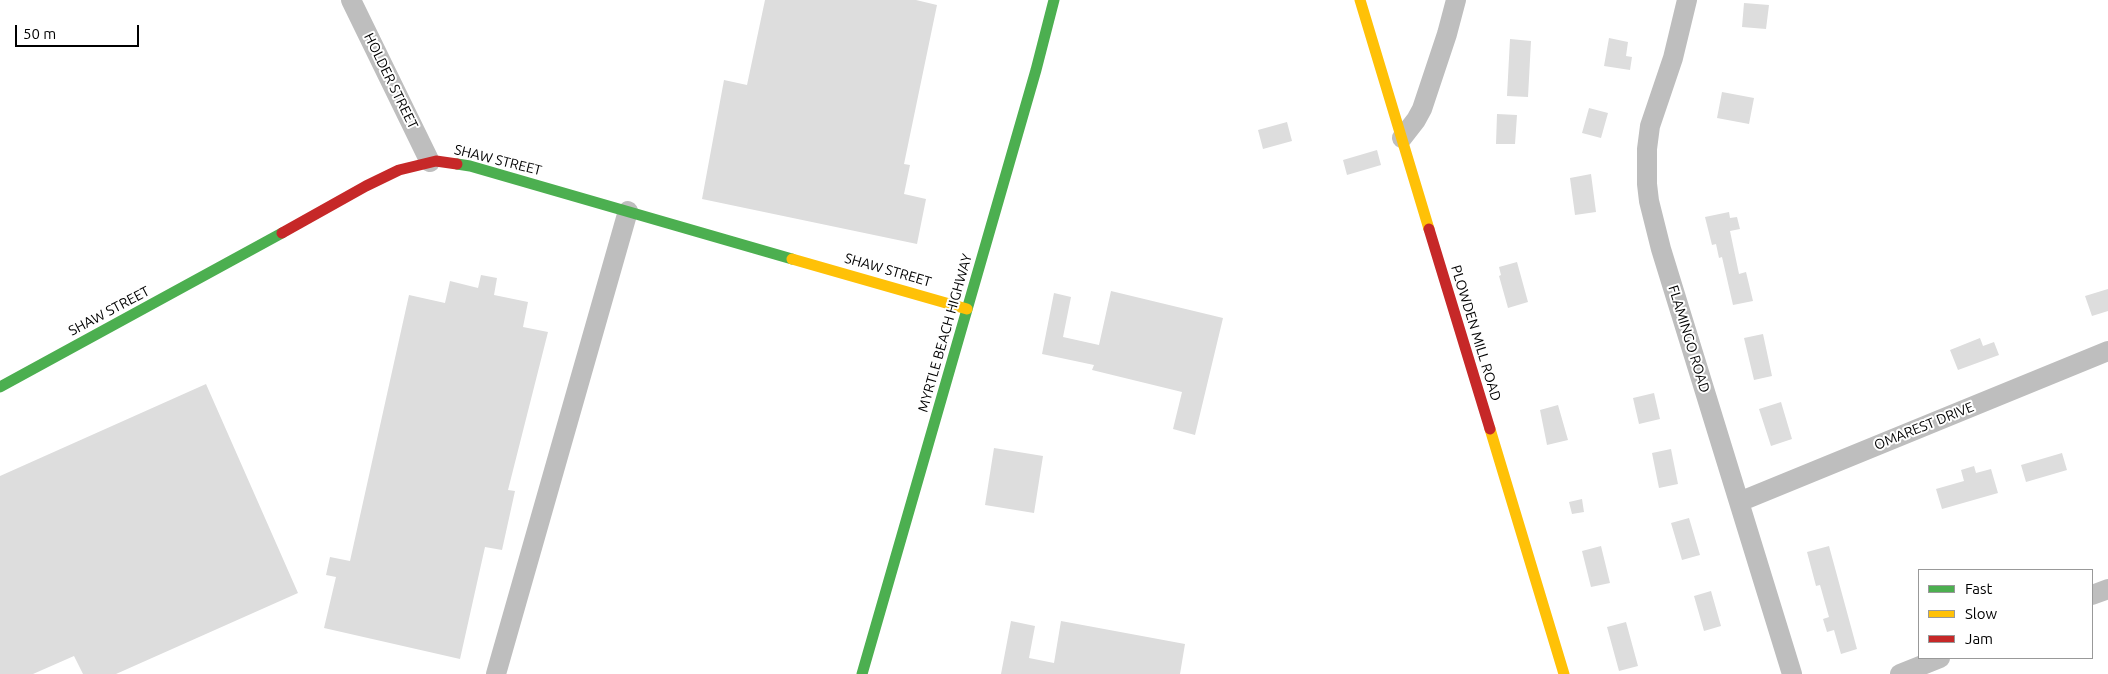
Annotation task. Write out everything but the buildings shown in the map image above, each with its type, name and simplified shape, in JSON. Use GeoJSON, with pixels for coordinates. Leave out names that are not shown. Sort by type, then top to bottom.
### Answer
{"type":"FeatureCollection","features":[{"type":"Feature","properties":{"kind":"street","name":"HOLDER STREET"},"geometry":{"type":"LineString","coordinates":[[351,0],[430,162]]}},
{"type":"Feature","properties":{"kind":"street","name":"MYRTLE BEACH HIGHWAY"},"geometry":{"type":"LineString","coordinates":[[862,674],[1036,70],[1054,0]]}},
{"type":"Feature","properties":{"kind":"street","name":"PLOWDEN MILL ROAD"},"geometry":{"type":"LineString","coordinates":[[1360,0],[1564,674]]}},
{"type":"Feature","properties":{"kind":"street"},"geometry":{"type":"LineString","coordinates":[[1402,138],[1422,109],[1448,34],[1456,0]]}},
{"type":"Feature","properties":{"kind":"street","name":"FLAMINGO ROAD"},"geometry":{"type":"LineString","coordinates":[[1687,0],[1673,58],[1650,126],[1646,184],[1661,249],[1792,674]]}},
{"type":"Feature","properties":{"kind":"street","name":"SHAW STREET"},"geometry":{"type":"LineString","coordinates":[[0,387],[366,186],[399,170],[430,162],[448,162],[470,166],[967,309]]}},
{"type":"Feature","properties":{"kind":"street"},"geometry":{"type":"LineString","coordinates":[[496,674],[628,211]]}},
{"type":"Feature","properties":{"kind":"street","name":"OMAREST DRIVE"},"geometry":{"type":"LineString","coordinates":[[1739,502],[2108,351]]}},
{"type":"Feature","properties":{"kind":"street"},"geometry":{"type":"LineString","coordinates":[[2093,595],[2108,588]]}},
{"type":"Feature","properties":{"kind":"street"},"geometry":{"type":"LineString","coordinates":[[1900,674],[1938,659]]}},
{"type":"Feature","properties":{"kind":"traffic: fast"},"geometry":{"type":"LineString","coordinates":[[862,674],[1036,70],[1054,0]]}},
{"type":"Feature","properties":{"kind":"traffic: fast"},"geometry":{"type":"LineString","coordinates":[[457,164],[470,166],[792,259]]}},
{"type":"Feature","properties":{"kind":"traffic: fast"},"geometry":{"type":"LineString","coordinates":[[0,387],[282,233]]}},
{"type":"Feature","properties":{"kind":"traffic: slow"},"geometry":{"type":"LineString","coordinates":[[1360,0],[1429,229]]}},
{"type":"Feature","properties":{"kind":"traffic: slow"},"geometry":{"type":"LineString","coordinates":[[792,259],[967,309]]}},
{"type":"Feature","properties":{"kind":"traffic: slow"},"geometry":{"type":"LineString","coordinates":[[1490,429],[1564,674]]}},
{"type":"Feature","properties":{"kind":"traffic: jam"},"geometry":{"type":"LineString","coordinates":[[282,233],[366,186],[399,170],[436,161],[457,164]]}},
{"type":"Feature","properties":{"kind":"traffic: jam"},"geometry":{"type":"LineString","coordinates":[[1429,229],[1490,429]]}}]}
